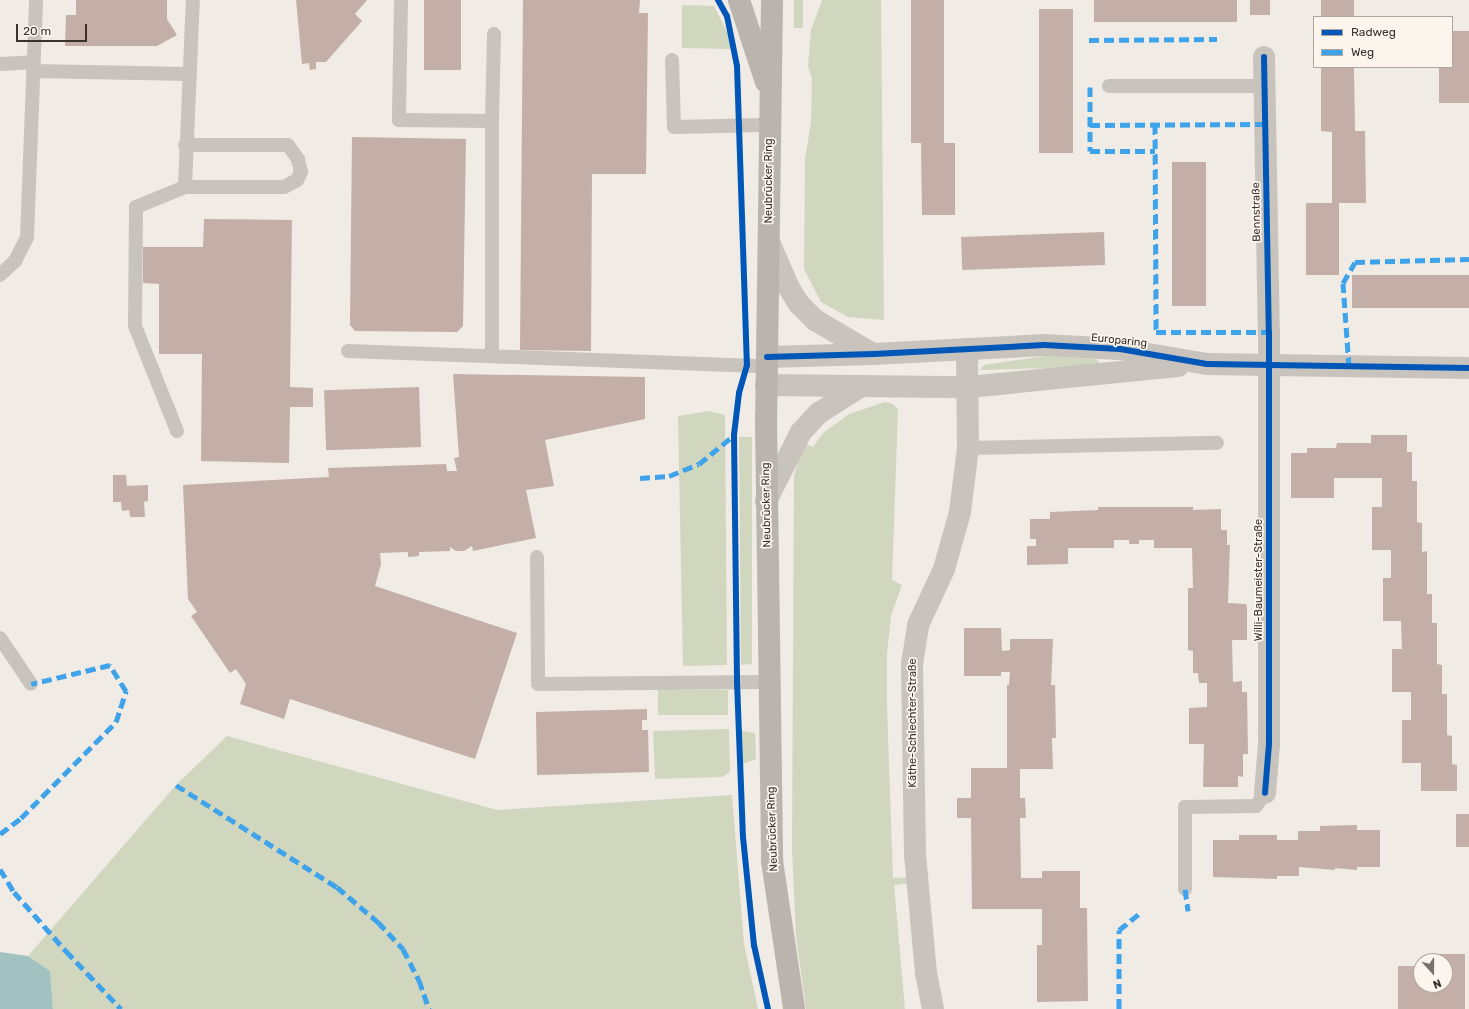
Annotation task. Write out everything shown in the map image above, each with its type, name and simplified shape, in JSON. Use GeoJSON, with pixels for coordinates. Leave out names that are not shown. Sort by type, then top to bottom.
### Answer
{"type":"FeatureCollection","features":[{"type":"Feature","properties":{"kind":"main road"},"geometry":{"type":"LineString","coordinates":[[773,10],[783,0]]}},
{"type":"Feature","properties":{"kind":"main road"},"geometry":{"type":"LineString","coordinates":[[739,2],[769,93]]}},
{"type":"Feature","properties":{"kind":"main road","name":"Neubrücker Ring"},"geometry":{"type":"LineString","coordinates":[[773,10],[769,93],[770,125],[766,501],[772,861],[794,1009]]}},
{"type":"Feature","properties":{"kind":"street","name":"Bennstraße"},"geometry":{"type":"LineString","coordinates":[[1264,57],[1268,367]]}},
{"type":"Feature","properties":{"kind":"street"},"geometry":{"type":"LineString","coordinates":[[769,242],[789,288],[799,304],[815,320],[874,354]]}},
{"type":"Feature","properties":{"kind":"street","name":"Europaring"},"geometry":{"type":"LineString","coordinates":[[767,369],[874,354],[1059,345],[1120,349],[1207,364],[1268,367],[1469,368]]}},
{"type":"Feature","properties":{"kind":"street","name":"Käthe-Schlechter-Straße"},"geometry":{"type":"LineString","coordinates":[[933,1009],[926,973],[915,855],[912,664],[918,625],[944,569],[960,512],[968,448],[969,387],[967,349]]}},
{"type":"Feature","properties":{"kind":"street","name":"Europaring"},"geometry":{"type":"LineString","coordinates":[[767,369],[861,386],[969,387],[1207,364]]}},
{"type":"Feature","properties":{"kind":"street","name":"Willi-Baumeister-Straße"},"geometry":{"type":"LineString","coordinates":[[1265,793],[1269,744],[1268,367]]}},
{"type":"Feature","properties":{"kind":"street"},"geometry":{"type":"LineString","coordinates":[[766,501],[801,432],[819,412],[861,386]]}},
{"type":"Feature","properties":{"kind":"lane"},"geometry":{"type":"LineString","coordinates":[[0,275],[15,261],[27,237],[36,0]]}},
{"type":"Feature","properties":{"kind":"lane"},"geometry":{"type":"LineString","coordinates":[[185,187],[185,146],[193,0]]}},
{"type":"Feature","properties":{"kind":"lane"},"geometry":{"type":"LineString","coordinates":[[401,0],[399,120],[492,121]]}},
{"type":"Feature","properties":{"kind":"lane"},"geometry":{"type":"LineString","coordinates":[[492,356],[492,121],[494,34]]}},
{"type":"Feature","properties":{"kind":"lane"},"geometry":{"type":"LineString","coordinates":[[672,60],[674,127],[770,125]]}},
{"type":"Feature","properties":{"kind":"lane"},"geometry":{"type":"LineString","coordinates":[[0,64],[189,74]]}},
{"type":"Feature","properties":{"kind":"lane"},"geometry":{"type":"LineString","coordinates":[[1109,86],[1264,86]]}},
{"type":"Feature","properties":{"kind":"lane"},"geometry":{"type":"LineString","coordinates":[[177,431],[135,326],[136,207],[185,187],[284,187],[297,180],[301,172],[298,159],[288,145],[185,146]]}},
{"type":"Feature","properties":{"kind":"lane"},"geometry":{"type":"LineString","coordinates":[[348,351],[767,369]]}},
{"type":"Feature","properties":{"kind":"lane"},"geometry":{"type":"LineString","coordinates":[[968,448],[1218,443]]}},
{"type":"Feature","properties":{"kind":"lane"},"geometry":{"type":"LineString","coordinates":[[537,557],[538,684],[770,682]]}},
{"type":"Feature","properties":{"kind":"lane"},"geometry":{"type":"LineString","coordinates":[[0,638],[31,684]]}},
{"type":"Feature","properties":{"kind":"lane"},"geometry":{"type":"LineString","coordinates":[[1185,889],[1185,807],[1256,806],[1265,793]]}},
{"type":"Feature","properties":{"kind":"green space"},"geometry":{"type":"Polygon","coordinates":[[[794,0],[803,0],[803,28],[794,28],[794,0]]]}},
{"type":"Feature","properties":{"kind":"green space"},"geometry":{"type":"Polygon","coordinates":[[[822,0],[881,0],[884,320],[848,317],[821,302],[804,269],[805,159],[811,122],[812,79],[808,66],[811,30],[822,0]]]}},
{"type":"Feature","properties":{"kind":"green space"},"geometry":{"type":"Polygon","coordinates":[[[682,5],[714,6],[728,34],[731,49],[682,48],[682,5]]]}},
{"type":"Feature","properties":{"kind":"green space"},"geometry":{"type":"Polygon","coordinates":[[[1046,356],[1097,359],[1099,363],[1085,367],[980,370],[984,365],[1046,356]]]}},
{"type":"Feature","properties":{"kind":"green space"},"geometry":{"type":"Polygon","coordinates":[[[885,402],[893,404],[898,409],[892,580],[902,585],[891,616],[887,654],[887,707],[893,878],[912,877],[913,883],[894,885],[905,1009],[806,1009],[796,937],[792,848],[794,476],[800,453],[806,444],[813,447],[823,433],[849,414],[885,402]]]}},
{"type":"Feature","properties":{"kind":"green space"},"geometry":{"type":"Polygon","coordinates":[[[709,411],[725,415],[727,665],[683,666],[678,416],[709,411]]]}},
{"type":"Feature","properties":{"kind":"green space"},"geometry":{"type":"Polygon","coordinates":[[[739,437],[752,437],[752,664],[741,665],[739,437]]]}},
{"type":"Feature","properties":{"kind":"green space"},"geometry":{"type":"Polygon","coordinates":[[[658,690],[728,690],[728,715],[658,715],[658,690]]]}},
{"type":"Feature","properties":{"kind":"green space"},"geometry":{"type":"Polygon","coordinates":[[[729,729],[730,772],[722,777],[655,779],[653,731],[729,729]]]}},
{"type":"Feature","properties":{"kind":"green space"},"geometry":{"type":"Polygon","coordinates":[[[742,731],[755,733],[756,759],[743,764],[742,731]]]}},
{"type":"Feature","properties":{"kind":"green space"},"geometry":{"type":"Polygon","coordinates":[[[227,736],[497,810],[732,795],[744,944],[758,1009],[53,1009],[50,971],[28,956],[176,785],[227,736]]]}},
{"type":"Feature","properties":{"kind":"water"},"geometry":{"type":"Polygon","coordinates":[[[0,952],[28,956],[50,971],[53,1009],[0,1009],[0,952]]]}},
{"type":"Feature","properties":{"kind":"building"},"geometry":{"type":"Polygon","coordinates":[[[76,0],[167,0],[167,19],[177,35],[157,46],[65,46],[66,15],[76,15],[76,0]]]}},
{"type":"Feature","properties":{"kind":"building"},"geometry":{"type":"Polygon","coordinates":[[[296,0],[367,0],[355,14],[362,21],[326,62],[316,62],[316,69],[310,70],[309,63],[302,64],[296,0]]]}},
{"type":"Feature","properties":{"kind":"building"},"geometry":{"type":"Polygon","coordinates":[[[424,0],[461,0],[461,70],[424,70],[424,0]]]}},
{"type":"Feature","properties":{"kind":"building"},"geometry":{"type":"Polygon","coordinates":[[[523,0],[640,0],[639,13],[648,13],[646,174],[592,174],[591,351],[520,350],[523,0]]]}},
{"type":"Feature","properties":{"kind":"building"},"geometry":{"type":"Polygon","coordinates":[[[911,0],[944,0],[944,143],[955,143],[955,215],[922,215],[921,143],[911,143],[911,0]]]}},
{"type":"Feature","properties":{"kind":"building"},"geometry":{"type":"Polygon","coordinates":[[[1094,0],[1237,0],[1237,22],[1094,22],[1094,0]]]}},
{"type":"Feature","properties":{"kind":"building"},"geometry":{"type":"Polygon","coordinates":[[[1250,0],[1270,0],[1270,15],[1250,15],[1250,0]]]}},
{"type":"Feature","properties":{"kind":"building"},"geometry":{"type":"Polygon","coordinates":[[[1321,0],[1354,0],[1354,16],[1321,16],[1321,0]]]}},
{"type":"Feature","properties":{"kind":"building"},"geometry":{"type":"Polygon","coordinates":[[[1039,9],[1073,9],[1073,153],[1039,153],[1039,9]]]}},
{"type":"Feature","properties":{"kind":"building"},"geometry":{"type":"Polygon","coordinates":[[[1453,31],[1469,31],[1469,103],[1439,103],[1439,68],[1453,68],[1453,31]]]}},
{"type":"Feature","properties":{"kind":"building"},"geometry":{"type":"Polygon","coordinates":[[[1321,68],[1354,68],[1355,131],[1365,131],[1366,203],[1339,203],[1339,275],[1306,275],[1306,203],[1332,203],[1332,132],[1321,131],[1321,68]]]}},
{"type":"Feature","properties":{"kind":"building"},"geometry":{"type":"Polygon","coordinates":[[[352,137],[466,139],[463,326],[457,332],[355,331],[350,325],[352,137]]]}},
{"type":"Feature","properties":{"kind":"building"},"geometry":{"type":"Polygon","coordinates":[[[1172,162],[1206,162],[1206,306],[1172,306],[1172,162]]]}},
{"type":"Feature","properties":{"kind":"building"},"geometry":{"type":"Polygon","coordinates":[[[204,219],[292,220],[290,387],[313,388],[313,407],[290,407],[289,463],[201,461],[202,354],[159,354],[159,284],[143,283],[143,247],[203,247],[204,219]]]}},
{"type":"Feature","properties":{"kind":"building"},"geometry":{"type":"Polygon","coordinates":[[[1104,232],[1105,265],[962,270],[961,237],[1104,232]]]}},
{"type":"Feature","properties":{"kind":"building"},"geometry":{"type":"Polygon","coordinates":[[[1352,275],[1469,275],[1469,308],[1352,308],[1352,275]]]}},
{"type":"Feature","properties":{"kind":"building"},"geometry":{"type":"Polygon","coordinates":[[[453,374],[645,377],[645,419],[545,440],[554,486],[526,490],[536,538],[473,551],[472,546],[464,551],[456,551],[450,547],[450,551],[419,552],[419,556],[408,557],[408,552],[380,553],[381,564],[375,586],[517,633],[475,759],[290,699],[284,719],[240,704],[246,684],[236,669],[230,673],[191,616],[197,612],[188,599],[183,485],[329,477],[328,468],[446,464],[447,471],[457,471],[454,458],[459,457],[453,374]]]}},
{"type":"Feature","properties":{"kind":"building"},"geometry":{"type":"Polygon","coordinates":[[[419,387],[421,447],[326,450],[324,390],[419,387]]]}},
{"type":"Feature","properties":{"kind":"building"},"geometry":{"type":"Polygon","coordinates":[[[1371,435],[1407,435],[1407,452],[1412,452],[1412,481],[1417,481],[1417,522],[1422,523],[1422,552],[1427,551],[1427,594],[1432,594],[1432,623],[1437,623],[1437,664],[1442,665],[1442,694],[1447,694],[1447,735],[1452,736],[1452,764],[1457,765],[1457,791],[1421,791],[1421,763],[1402,763],[1402,720],[1411,720],[1411,692],[1392,692],[1392,649],[1402,649],[1401,621],[1383,621],[1383,578],[1391,578],[1391,550],[1372,550],[1372,507],[1382,507],[1382,478],[1334,478],[1334,498],[1291,498],[1291,453],[1307,453],[1307,448],[1336,448],[1337,443],[1371,443],[1371,435]]]}},
{"type":"Feature","properties":{"kind":"building"},"geometry":{"type":"Polygon","coordinates":[[[113,475],[126,475],[127,486],[148,485],[148,501],[144,502],[145,517],[130,517],[129,510],[122,511],[121,502],[113,502],[113,475]]]}},
{"type":"Feature","properties":{"kind":"building"},"geometry":{"type":"Polygon","coordinates":[[[1098,507],[1193,507],[1193,510],[1221,509],[1221,530],[1227,530],[1227,545],[1230,545],[1228,603],[1246,604],[1247,608],[1247,640],[1232,640],[1233,682],[1242,681],[1242,692],[1247,692],[1248,754],[1243,754],[1243,777],[1238,776],[1238,787],[1203,787],[1204,744],[1189,744],[1189,708],[1207,707],[1207,683],[1199,683],[1198,673],[1193,673],[1193,651],[1188,650],[1188,588],[1193,588],[1192,548],[1154,548],[1154,540],[1139,540],[1139,544],[1129,544],[1129,540],[1114,540],[1114,548],[1068,548],[1068,564],[1027,565],[1027,546],[1036,546],[1036,539],[1030,539],[1030,519],[1050,519],[1050,512],[1098,510],[1098,507]]]}},
{"type":"Feature","properties":{"kind":"building"},"geometry":{"type":"Polygon","coordinates":[[[964,628],[1001,628],[1002,651],[1010,650],[1010,639],[1053,639],[1051,685],[1055,685],[1056,738],[1052,738],[1053,769],[1020,769],[1020,798],[1025,798],[1026,818],[1020,818],[1021,878],[1042,878],[1042,871],[1080,871],[1080,908],[1087,908],[1088,1001],[1037,1002],[1037,945],[1042,945],[1042,909],[972,909],[971,818],[957,818],[957,798],[971,798],[971,768],[1007,768],[1007,685],[1009,685],[1010,672],[1001,672],[1001,676],[964,676],[964,628]]]}},
{"type":"Feature","properties":{"kind":"building"},"geometry":{"type":"Polygon","coordinates":[[[647,709],[647,720],[642,720],[642,730],[648,730],[649,772],[537,775],[536,712],[647,709]]]}},
{"type":"Feature","properties":{"kind":"building"},"geometry":{"type":"Polygon","coordinates":[[[1456,814],[1469,814],[1469,847],[1456,847],[1456,814]]]}},
{"type":"Feature","properties":{"kind":"building"},"geometry":{"type":"Polygon","coordinates":[[[1357,825],[1357,830],[1380,830],[1380,867],[1357,867],[1357,870],[1335,868],[1335,870],[1299,867],[1299,876],[1277,876],[1277,879],[1213,877],[1213,840],[1239,840],[1239,835],[1277,835],[1277,840],[1298,840],[1298,831],[1320,831],[1320,826],[1357,825]]]}},
{"type":"Feature","properties":{"kind":"building"},"geometry":{"type":"Polygon","coordinates":[[[1453,954],[1465,954],[1465,1009],[1398,1009],[1398,966],[1413,966],[1413,993],[1453,993],[1453,954]]]}},
{"type":"Feature","properties":{"kind":"marked path"},"geometry":{"type":"LineString","coordinates":[[1089,40],[1217,39]]}},
{"type":"Feature","properties":{"kind":"marked path"},"geometry":{"type":"LineString","coordinates":[[1090,87],[1090,151],[1155,151]]}},
{"type":"Feature","properties":{"kind":"marked path"},"geometry":{"type":"LineString","coordinates":[[1155,124],[1156,332],[1269,332]]}},
{"type":"Feature","properties":{"kind":"marked path"},"geometry":{"type":"LineString","coordinates":[[1090,125],[1265,124]]}},
{"type":"Feature","properties":{"kind":"marked path"},"geometry":{"type":"LineString","coordinates":[[1349,367],[1343,283],[1355,262],[1469,259]]}},
{"type":"Feature","properties":{"kind":"marked path"},"geometry":{"type":"LineString","coordinates":[[640,478],[669,476],[699,464],[734,435]]}},
{"type":"Feature","properties":{"kind":"marked path"},"geometry":{"type":"LineString","coordinates":[[0,834],[21,818],[116,722],[126,691],[110,665],[31,684]]}},
{"type":"Feature","properties":{"kind":"marked path"},"geometry":{"type":"LineString","coordinates":[[176,785],[337,887],[378,922],[403,949],[419,980],[429,1009]]}},
{"type":"Feature","properties":{"kind":"marked path"},"geometry":{"type":"LineString","coordinates":[[0,869],[14,892],[66,951],[121,1009]]}},
{"type":"Feature","properties":{"kind":"marked path"},"geometry":{"type":"LineString","coordinates":[[1185,889],[1188,911]]}},
{"type":"Feature","properties":{"kind":"marked path"},"geometry":{"type":"LineString","coordinates":[[1119,1009],[1119,930],[1141,912]]}},
{"type":"Feature","properties":{"kind":"cycle path"},"geometry":{"type":"LineString","coordinates":[[718,0],[727,16],[737,66],[747,365],[739,393],[734,435],[737,682],[743,837],[754,945],[768,1009]]}},
{"type":"Feature","properties":{"kind":"cycle path"},"geometry":{"type":"LineString","coordinates":[[1264,57],[1269,332],[1269,744],[1265,793]]}},
{"type":"Feature","properties":{"kind":"cycle path"},"geometry":{"type":"LineString","coordinates":[[767,357],[874,354],[1044,345],[1120,349],[1207,364],[1469,368]]}}]}
